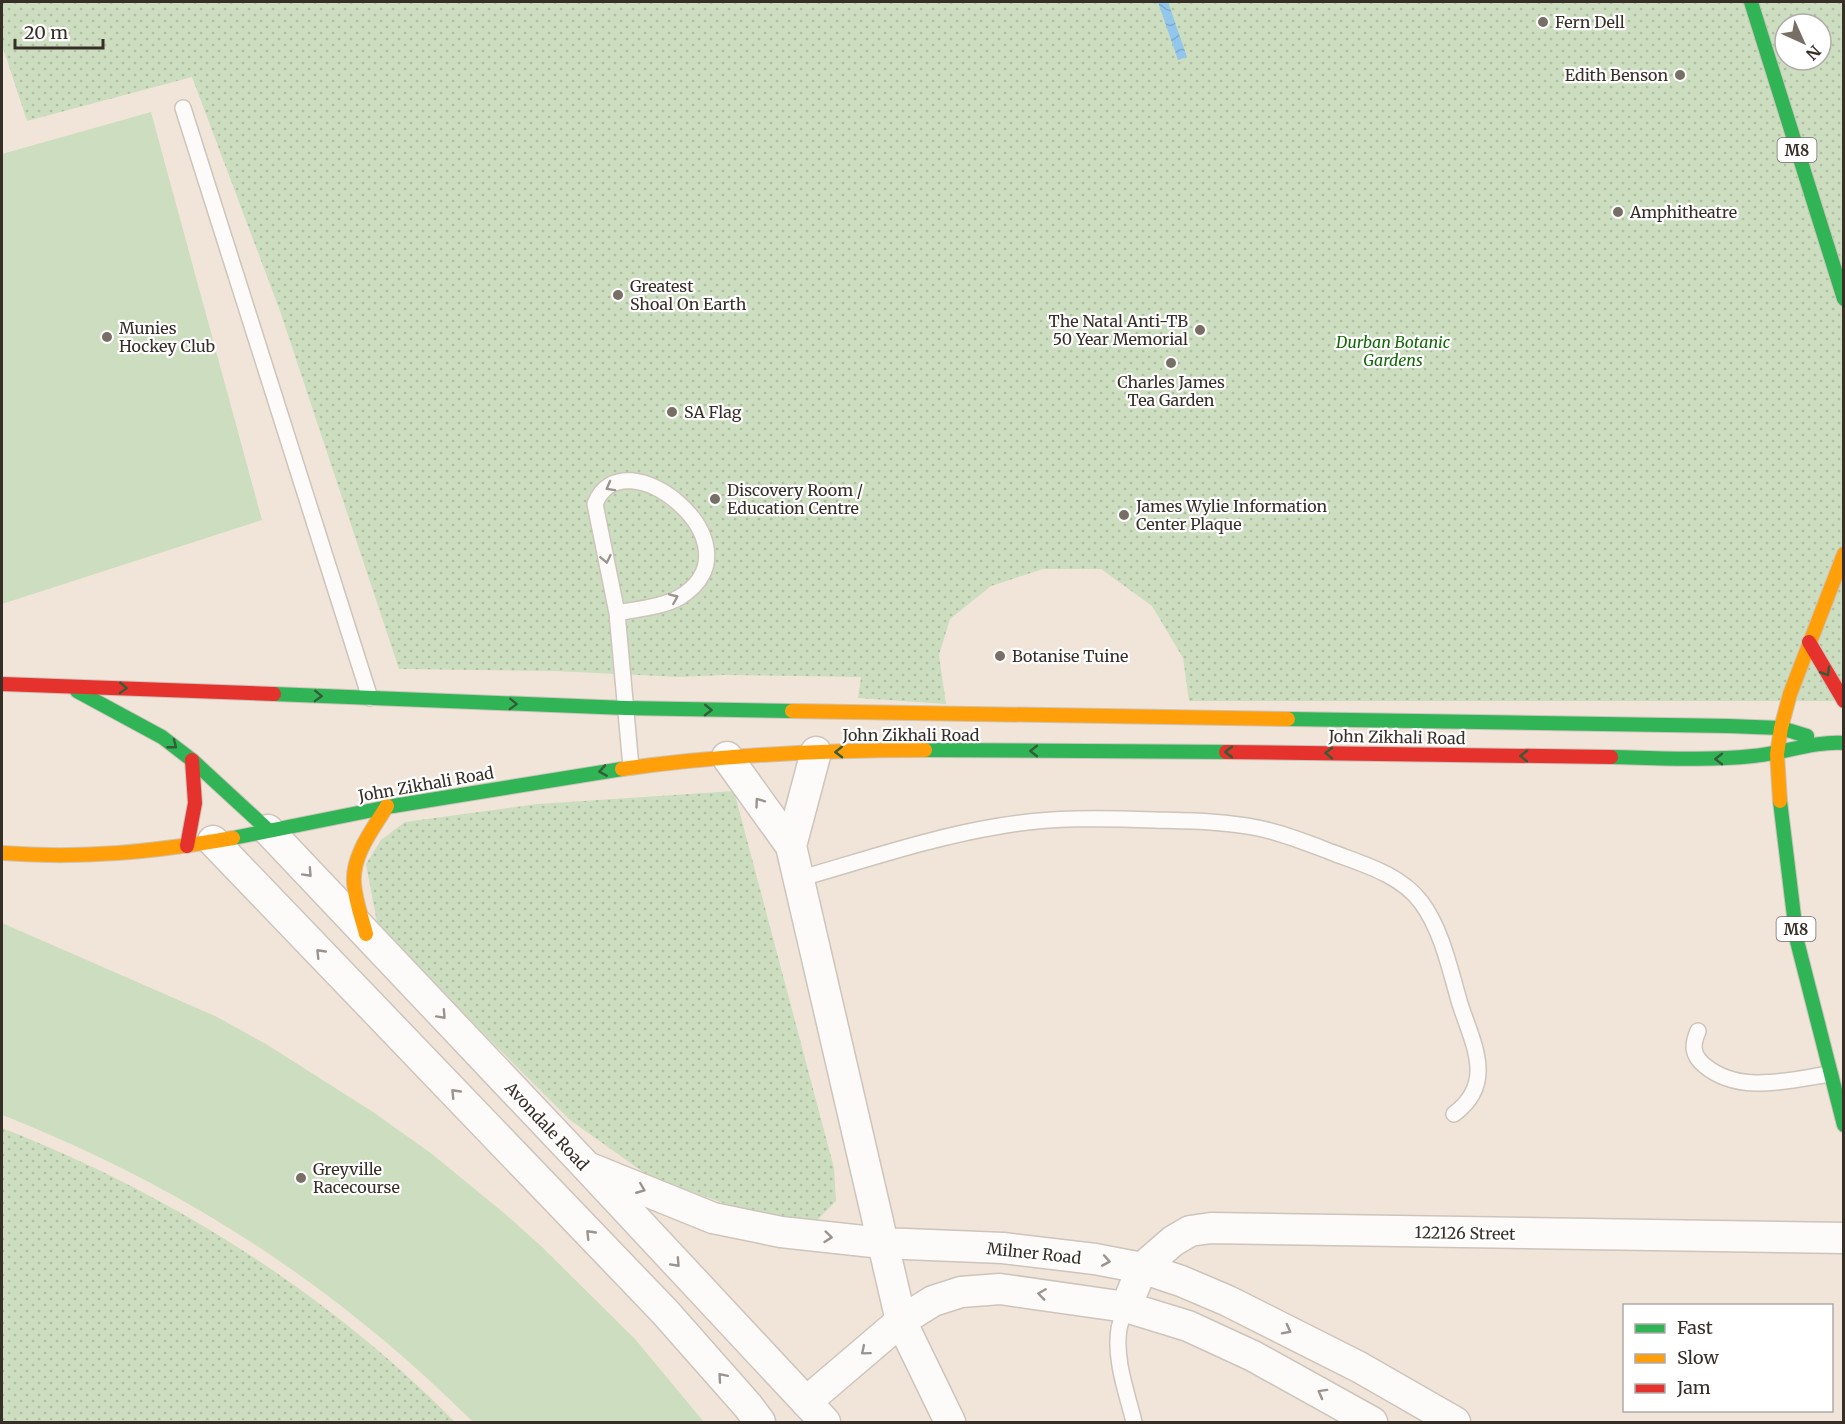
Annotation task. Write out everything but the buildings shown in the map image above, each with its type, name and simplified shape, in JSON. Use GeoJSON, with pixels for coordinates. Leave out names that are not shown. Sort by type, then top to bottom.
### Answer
{"type":"FeatureCollection","features":[{"type":"Feature","properties":{"kind":"main road","name":"M8"},"geometry":{"type":"LineString","coordinates":[[1751,2],[1844,299]]}},
{"type":"Feature","properties":{"kind":"main road","name":"M8"},"geometry":{"type":"LineString","coordinates":[[1844,554],[1790,694],[1777,754],[1781,816],[1797,941],[1844,1125]]}},
{"type":"Feature","properties":{"kind":"main road"},"geometry":{"type":"LineString","coordinates":[[1809,642],[1844,700]]}},
{"type":"Feature","properties":{"kind":"main road","name":"John Zikhali Road"},"geometry":{"type":"LineString","coordinates":[[2,682],[626,708],[1781,728],[1828,742],[1844,743]]}},
{"type":"Feature","properties":{"kind":"main road"},"geometry":{"type":"LineString","coordinates":[[67,686],[153,731],[192,760],[268,831]]}},
{"type":"Feature","properties":{"kind":"main road","name":"John Zikhali Road"},"geometry":{"type":"LineString","coordinates":[[2,853],[35,857],[100,857],[200,843],[387,806],[631,767],[727,757],[816,752],[908,751],[1287,752],[1726,759],[1777,754],[1828,742]]}},
{"type":"Feature","properties":{"kind":"main road"},"geometry":{"type":"LineString","coordinates":[[192,760],[197,792],[194,823],[200,843]]}},
{"type":"Feature","properties":{"kind":"main road"},"geometry":{"type":"LineString","coordinates":[[366,934],[354,882],[356,863],[387,806]]}},
{"type":"Feature","properties":{"kind":"street"},"geometry":{"type":"LineString","coordinates":[[791,846],[816,752]]}},
{"type":"Feature","properties":{"kind":"street"},"geometry":{"type":"LineString","coordinates":[[727,757],[791,846],[901,1321],[950,1422]]}},
{"type":"Feature","properties":{"kind":"street","name":"Avondale Road"},"geometry":{"type":"LineString","coordinates":[[268,831],[815,1412]]}},
{"type":"Feature","properties":{"kind":"street"},"geometry":{"type":"LineString","coordinates":[[200,843],[665,1312],[760,1422]]}},
{"type":"Feature","properties":{"kind":"street","name":"Milner Road"},"geometry":{"type":"LineString","coordinates":[[586,1167],[713,1218],[781,1232],[882,1243],[1003,1248],[1095,1259],[1142,1268],[1181,1281],[1228,1301],[1359,1367],[1455,1422]]}},
{"type":"Feature","properties":{"kind":"street","name":"122126 Street"},"geometry":{"type":"LineString","coordinates":[[1126,1307],[1142,1268],[1173,1241],[1190,1231],[1211,1228],[1844,1239]]}},
{"type":"Feature","properties":{"kind":"street"},"geometry":{"type":"LineString","coordinates":[[815,1412],[901,1321],[933,1301],[961,1292],[1000,1288],[1126,1307],[1188,1326],[1253,1356],[1372,1422]]}},
{"type":"Feature","properties":{"kind":"lane"},"geometry":{"type":"LineString","coordinates":[[183,108],[370,699]]}},
{"type":"Feature","properties":{"kind":"lane"},"geometry":{"type":"LineString","coordinates":[[617,613],[678,598],[691,589],[702,574],[707,560],[704,541],[697,524],[686,509],[673,497],[652,485],[632,480],[615,482],[605,488],[598,495],[595,504],[617,613],[631,767]]}},
{"type":"Feature","properties":{"kind":"lane"},"geometry":{"type":"LineString","coordinates":[[798,879],[988,828],[1064,818],[1211,822],[1259,828],[1315,846],[1398,880],[1421,902],[1436,929],[1476,1056],[1479,1080],[1474,1093],[1464,1107],[1454,1114]]}},
{"type":"Feature","properties":{"kind":"lane"},"geometry":{"type":"LineString","coordinates":[[1698,1031],[1693,1041],[1693,1051],[1698,1060],[1715,1072],[1741,1083],[1762,1084],[1830,1074]]}},
{"type":"Feature","properties":{"kind":"lane"},"geometry":{"type":"LineString","coordinates":[[1126,1307],[1119,1328],[1118,1344],[1120,1363],[1134,1422]]}},
{"type":"Feature","properties":{"kind":"green space","name":"Durban Botanic Gardens"},"geometry":{"type":"Polygon","coordinates":[[[2,2],[1843,2],[1843,701],[1189,701],[1183,658],[1152,606],[1101,569],[1043,569],[991,586],[950,619],[939,655],[946,704],[858,698],[861,677],[724,675],[680,677],[554,671],[399,669],[280,311],[192,77],[27,121],[2,45],[2,2]]]}},
{"type":"Feature","properties":{"kind":"green space","name":"Munies Hockey Club"},"geometry":{"type":"Polygon","coordinates":[[[151,112],[262,520],[2,604],[2,154],[151,112]]]}},
{"type":"Feature","properties":{"kind":"green space"},"geometry":{"type":"Polygon","coordinates":[[[734,791],[834,1168],[836,1201],[814,1223],[760,1216],[650,1177],[570,1120],[378,928],[366,864],[381,840],[405,822],[538,804],[734,791]]]}},
{"type":"Feature","properties":{"kind":"green space","name":"Greyville Racecourse"},"geometry":{"type":"Polygon","coordinates":[[[2,923],[215,1016],[266,1044],[373,1112],[432,1154],[541,1246],[635,1339],[704,1422],[473,1422],[421,1372],[367,1326],[311,1283],[254,1244],[194,1207],[133,1174],[69,1143],[2,1115],[2,923]]]}},
{"type":"Feature","properties":{"kind":"green space"},"geometry":{"type":"Polygon","coordinates":[[[2,1128],[65,1154],[126,1184],[244,1251],[354,1331],[406,1375],[455,1422],[2,1422],[2,1128]]]}},
{"type":"Feature","properties":{"kind":"water"},"geometry":{"type":"Polygon","coordinates":[[[1158,2],[1168,2],[1187,57],[1178,60],[1158,2]]]}},
{"type":"Feature","properties":{"kind":"traffic: fast"},"geometry":{"type":"LineString","coordinates":[[1751,2],[1844,299]]}},
{"type":"Feature","properties":{"kind":"traffic: fast"},"geometry":{"type":"LineString","coordinates":[[77,691],[162,737],[192,760],[268,830]]}},
{"type":"Feature","properties":{"kind":"traffic: fast"},"geometry":{"type":"LineString","coordinates":[[274,694],[626,708],[792,711]]}},
{"type":"Feature","properties":{"kind":"traffic: fast"},"geometry":{"type":"LineString","coordinates":[[1288,719],[1729,726],[1781,728],[1807,736]]}},
{"type":"Feature","properties":{"kind":"traffic: fast"},"geometry":{"type":"LineString","coordinates":[[1611,757],[1735,758],[1821,744],[1844,743]]}},
{"type":"Feature","properties":{"kind":"traffic: fast"},"geometry":{"type":"LineString","coordinates":[[925,750],[1226,752]]}},
{"type":"Feature","properties":{"kind":"traffic: fast"},"geometry":{"type":"LineString","coordinates":[[233,838],[393,806],[622,769]]}},
{"type":"Feature","properties":{"kind":"traffic: fast"},"geometry":{"type":"LineString","coordinates":[[1780,801],[1797,941],[1844,1125]]}},
{"type":"Feature","properties":{"kind":"traffic: slow"},"geometry":{"type":"LineString","coordinates":[[1780,801],[1777,754],[1781,728],[1790,694],[1844,554]]}},
{"type":"Feature","properties":{"kind":"traffic: slow"},"geometry":{"type":"LineString","coordinates":[[792,711],[1288,719]]}},
{"type":"Feature","properties":{"kind":"traffic: slow"},"geometry":{"type":"LineString","coordinates":[[622,769],[773,754],[925,750]]}},
{"type":"Feature","properties":{"kind":"traffic: slow"},"geometry":{"type":"LineString","coordinates":[[366,934],[356,896],[354,873],[364,843],[387,806]]}},
{"type":"Feature","properties":{"kind":"traffic: slow"},"geometry":{"type":"LineString","coordinates":[[2,853],[90,855],[175,847],[233,838]]}},
{"type":"Feature","properties":{"kind":"traffic: jam"},"geometry":{"type":"LineString","coordinates":[[1809,642],[1844,701]]}},
{"type":"Feature","properties":{"kind":"traffic: jam"},"geometry":{"type":"LineString","coordinates":[[2,684],[274,694]]}},
{"type":"Feature","properties":{"kind":"traffic: jam"},"geometry":{"type":"LineString","coordinates":[[1226,752],[1611,757]]}},
{"type":"Feature","properties":{"kind":"traffic: jam"},"geometry":{"type":"LineString","coordinates":[[187,846],[195,803],[192,760]]}},
{"type":"Feature","properties":{"kind":"place","name":"Fern Dell"},"geometry":{"type":"Point","coordinates":[1543,22]}},
{"type":"Feature","properties":{"kind":"place","name":"Edith Benson"},"geometry":{"type":"Point","coordinates":[1680,75]}},
{"type":"Feature","properties":{"kind":"place","name":"Amphitheatre"},"geometry":{"type":"Point","coordinates":[1618,212]}},
{"type":"Feature","properties":{"kind":"place","name":"Greatest Shoal On Earth"},"geometry":{"type":"Point","coordinates":[618,295]}},
{"type":"Feature","properties":{"kind":"place","name":"The Natal Anti-TB 50 Year Memorial"},"geometry":{"type":"Point","coordinates":[1200,330]}},
{"type":"Feature","properties":{"kind":"place","name":"Munies Hockey Club"},"geometry":{"type":"Point","coordinates":[107,337]}},
{"type":"Feature","properties":{"kind":"place","name":"Charles James Tea Garden"},"geometry":{"type":"Point","coordinates":[1171,363]}},
{"type":"Feature","properties":{"kind":"place","name":"SA Flag"},"geometry":{"type":"Point","coordinates":[672,412]}},
{"type":"Feature","properties":{"kind":"place","name":"Discovery Room / Education Centre"},"geometry":{"type":"Point","coordinates":[715,499]}},
{"type":"Feature","properties":{"kind":"place","name":"James Wylie Information Center Plaque"},"geometry":{"type":"Point","coordinates":[1124,515]}},
{"type":"Feature","properties":{"kind":"place","name":"Botanise Tuine"},"geometry":{"type":"Point","coordinates":[1000,656]}},
{"type":"Feature","properties":{"kind":"place","name":"Greyville Racecourse"},"geometry":{"type":"Point","coordinates":[301,1178]}}]}
